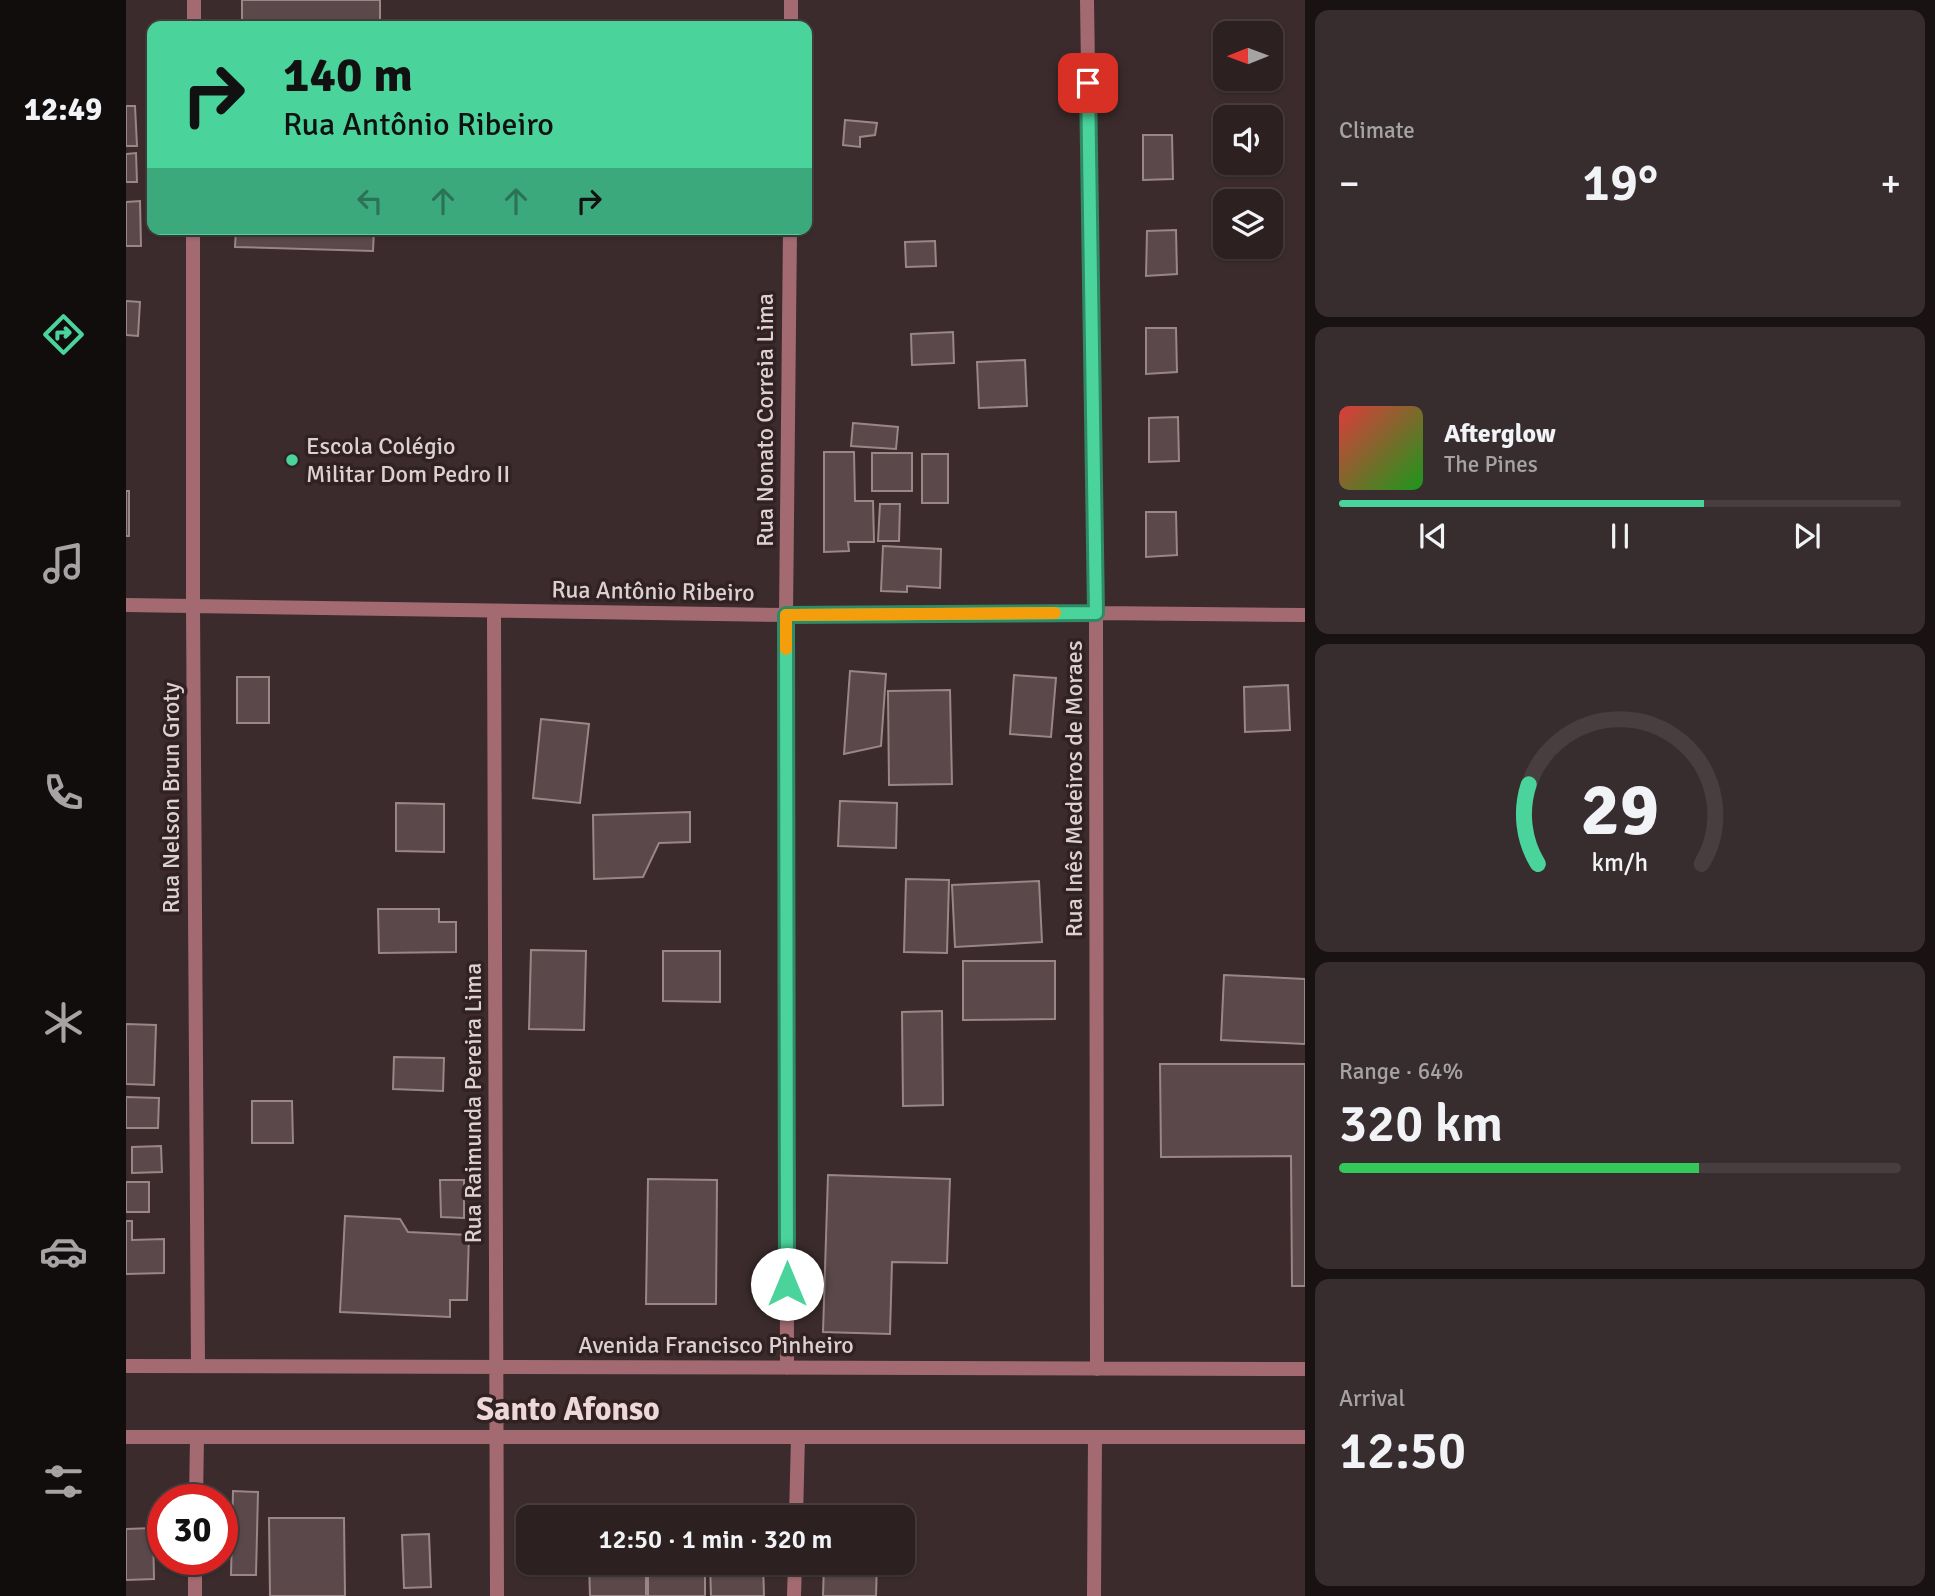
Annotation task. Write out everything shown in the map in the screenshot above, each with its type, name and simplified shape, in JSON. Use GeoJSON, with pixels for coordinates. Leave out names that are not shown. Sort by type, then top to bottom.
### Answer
{"type":"FeatureCollection","features":[{"type":"Feature","properties":{"kind":"street"},"geometry":{"type":"LineString","coordinates":[[194,0],[194,21]]}},
{"type":"Feature","properties":{"kind":"street"},"geometry":{"type":"LineString","coordinates":[[791,0],[791,21]]}},
{"type":"Feature","properties":{"kind":"street","name":"Rua Inês Medeiros de Moraes"},"geometry":{"type":"LineString","coordinates":[[1087,0],[1096,613],[1097,1369]]}},
{"type":"Feature","properties":{"kind":"street","name":"Rua Nelson Brun Groty"},"geometry":{"type":"LineString","coordinates":[[193,235],[198,1366]]}},
{"type":"Feature","properties":{"kind":"street","name":"Rua Nonato Correia Lima"},"geometry":{"type":"LineString","coordinates":[[787,1368],[786,615],[790,235]]}},
{"type":"Feature","properties":{"kind":"street","name":"Rua Antônio Ribeiro"},"geometry":{"type":"LineString","coordinates":[[126,606],[786,615],[1305,615]]}},
{"type":"Feature","properties":{"kind":"street","name":"Rua Raimunda Pereira Lima"},"geometry":{"type":"LineString","coordinates":[[494,611],[497,1596]]}},
{"type":"Feature","properties":{"kind":"street","name":"Avenida Francisco Pinheiro"},"geometry":{"type":"LineString","coordinates":[[126,1366],[1305,1369]]}},
{"type":"Feature","properties":{"kind":"street"},"geometry":{"type":"LineString","coordinates":[[126,1437],[1305,1437]]}},
{"type":"Feature","properties":{"kind":"street"},"geometry":{"type":"LineString","coordinates":[[196,1484],[197,1437]]}},
{"type":"Feature","properties":{"kind":"street"},"geometry":{"type":"LineString","coordinates":[[796,1505],[798,1437]]}},
{"type":"Feature","properties":{"kind":"street"},"geometry":{"type":"LineString","coordinates":[[1094,1596],[1095,1437]]}},
{"type":"Feature","properties":{"kind":"street"},"geometry":{"type":"LineString","coordinates":[[195,1575],[195,1596]]}},
{"type":"Feature","properties":{"kind":"street"},"geometry":{"type":"LineString","coordinates":[[794,1596],[795,1575]]}},
{"type":"Feature","properties":{"kind":"building"},"geometry":{"type":"Polygon","coordinates":[[[242,0],[380,0],[380,21],[242,21],[242,0]]]}},
{"type":"Feature","properties":{"kind":"building"},"geometry":{"type":"Polygon","coordinates":[[[126,106],[135,106],[137,146],[126,146],[126,106]]]}},
{"type":"Feature","properties":{"kind":"building"},"geometry":{"type":"Polygon","coordinates":[[[845,120],[877,123],[875,135],[860,137],[860,147],[843,145],[845,120]]]}},
{"type":"Feature","properties":{"kind":"building"},"geometry":{"type":"Polygon","coordinates":[[[1143,135],[1172,135],[1173,179],[1143,180],[1143,135]]]}},
{"type":"Feature","properties":{"kind":"building"},"geometry":{"type":"Polygon","coordinates":[[[136,153],[137,182],[126,182],[126,154],[136,153]]]}},
{"type":"Feature","properties":{"kind":"building"},"geometry":{"type":"Polygon","coordinates":[[[140,201],[141,246],[126,246],[126,202],[140,201]]]}},
{"type":"Feature","properties":{"kind":"building"},"geometry":{"type":"Polygon","coordinates":[[[1176,230],[1177,274],[1146,276],[1147,231],[1176,230]]]}},
{"type":"Feature","properties":{"kind":"building"},"geometry":{"type":"Polygon","coordinates":[[[236,235],[374,235],[373,251],[235,247],[236,235]]]}},
{"type":"Feature","properties":{"kind":"building"},"geometry":{"type":"Polygon","coordinates":[[[935,241],[936,266],[906,267],[905,242],[935,241]]]}},
{"type":"Feature","properties":{"kind":"building"},"geometry":{"type":"Polygon","coordinates":[[[126,301],[140,302],[138,336],[126,335],[126,301]]]}},
{"type":"Feature","properties":{"kind":"building"},"geometry":{"type":"Polygon","coordinates":[[[1146,328],[1176,328],[1177,372],[1146,374],[1146,328]]]}},
{"type":"Feature","properties":{"kind":"building"},"geometry":{"type":"Polygon","coordinates":[[[953,332],[954,363],[912,365],[911,334],[953,332]]]}},
{"type":"Feature","properties":{"kind":"building"},"geometry":{"type":"Polygon","coordinates":[[[1025,360],[1027,406],[979,408],[977,362],[1025,360]]]}},
{"type":"Feature","properties":{"kind":"building"},"geometry":{"type":"Polygon","coordinates":[[[1178,417],[1179,461],[1149,462],[1149,418],[1178,417]]]}},
{"type":"Feature","properties":{"kind":"building"},"geometry":{"type":"Polygon","coordinates":[[[853,423],[898,427],[896,449],[851,446],[853,423]]]}},
{"type":"Feature","properties":{"kind":"building"},"geometry":{"type":"Polygon","coordinates":[[[824,452],[854,452],[855,501],[873,501],[874,542],[848,542],[849,551],[824,552],[824,452]]]}},
{"type":"Feature","properties":{"kind":"building"},"geometry":{"type":"Polygon","coordinates":[[[872,453],[912,453],[912,491],[872,491],[872,453]]]}},
{"type":"Feature","properties":{"kind":"building"},"geometry":{"type":"Polygon","coordinates":[[[922,454],[948,454],[948,503],[922,503],[922,454]]]}},
{"type":"Feature","properties":{"kind":"building"},"geometry":{"type":"Polygon","coordinates":[[[126,491],[129,491],[129,536],[126,536],[126,491]]]}},
{"type":"Feature","properties":{"kind":"building"},"geometry":{"type":"Polygon","coordinates":[[[880,504],[900,504],[899,541],[878,541],[880,504]]]}},
{"type":"Feature","properties":{"kind":"building"},"geometry":{"type":"Polygon","coordinates":[[[1146,512],[1176,512],[1177,555],[1146,557],[1146,512]]]}},
{"type":"Feature","properties":{"kind":"building"},"geometry":{"type":"Polygon","coordinates":[[[883,546],[941,549],[940,588],[907,586],[907,592],[881,591],[883,546]]]}},
{"type":"Feature","properties":{"kind":"building"},"geometry":{"type":"Polygon","coordinates":[[[850,671],[886,674],[881,746],[844,754],[850,671]]]}},
{"type":"Feature","properties":{"kind":"building"},"geometry":{"type":"Polygon","coordinates":[[[1014,675],[1056,678],[1051,737],[1010,734],[1014,675]]]}},
{"type":"Feature","properties":{"kind":"building"},"geometry":{"type":"Polygon","coordinates":[[[237,677],[269,677],[269,723],[237,723],[237,677]]]}},
{"type":"Feature","properties":{"kind":"building"},"geometry":{"type":"Polygon","coordinates":[[[1288,685],[1290,730],[1245,732],[1244,687],[1288,685]]]}},
{"type":"Feature","properties":{"kind":"building"},"geometry":{"type":"Polygon","coordinates":[[[950,690],[952,784],[889,785],[888,691],[950,690]]]}},
{"type":"Feature","properties":{"kind":"building"},"geometry":{"type":"Polygon","coordinates":[[[541,719],[589,724],[580,803],[533,798],[541,719]]]}},
{"type":"Feature","properties":{"kind":"building"},"geometry":{"type":"Polygon","coordinates":[[[840,801],[897,803],[896,848],[838,846],[840,801]]]}},
{"type":"Feature","properties":{"kind":"building"},"geometry":{"type":"Polygon","coordinates":[[[396,803],[444,804],[444,852],[396,851],[396,803]]]}},
{"type":"Feature","properties":{"kind":"building"},"geometry":{"type":"Polygon","coordinates":[[[690,812],[690,842],[659,843],[643,877],[594,879],[593,815],[690,812]]]}},
{"type":"Feature","properties":{"kind":"building"},"geometry":{"type":"Polygon","coordinates":[[[906,879],[949,880],[947,953],[904,952],[906,879]]]}},
{"type":"Feature","properties":{"kind":"building"},"geometry":{"type":"Polygon","coordinates":[[[1039,881],[1042,942],[955,947],[952,885],[1039,881]]]}},
{"type":"Feature","properties":{"kind":"building"},"geometry":{"type":"Polygon","coordinates":[[[378,909],[439,909],[439,922],[456,922],[456,952],[379,953],[378,909]]]}},
{"type":"Feature","properties":{"kind":"building"},"geometry":{"type":"Polygon","coordinates":[[[531,950],[586,951],[584,1030],[529,1029],[531,950]]]}},
{"type":"Feature","properties":{"kind":"building"},"geometry":{"type":"Polygon","coordinates":[[[663,951],[720,951],[720,1002],[663,1001],[663,951]]]}},
{"type":"Feature","properties":{"kind":"building"},"geometry":{"type":"Polygon","coordinates":[[[963,961],[1055,961],[1055,1019],[963,1020],[963,961]]]}},
{"type":"Feature","properties":{"kind":"building"},"geometry":{"type":"Polygon","coordinates":[[[1224,975],[1305,979],[1305,1044],[1221,1040],[1224,975]]]}},
{"type":"Feature","properties":{"kind":"building"},"geometry":{"type":"Polygon","coordinates":[[[942,1011],[943,1105],[903,1106],[902,1012],[942,1011]]]}},
{"type":"Feature","properties":{"kind":"building"},"geometry":{"type":"Polygon","coordinates":[[[126,1024],[156,1025],[154,1085],[126,1084],[126,1024]]]}},
{"type":"Feature","properties":{"kind":"building"},"geometry":{"type":"Polygon","coordinates":[[[394,1057],[444,1058],[443,1091],[393,1089],[394,1057]]]}},
{"type":"Feature","properties":{"kind":"building"},"geometry":{"type":"Polygon","coordinates":[[[1160,1064],[1305,1064],[1305,1286],[1292,1286],[1291,1156],[1161,1157],[1160,1064]]]}},
{"type":"Feature","properties":{"kind":"building"},"geometry":{"type":"Polygon","coordinates":[[[126,1097],[159,1098],[158,1128],[126,1128],[126,1097]]]}},
{"type":"Feature","properties":{"kind":"building"},"geometry":{"type":"Polygon","coordinates":[[[252,1101],[292,1101],[293,1143],[252,1143],[252,1101]]]}},
{"type":"Feature","properties":{"kind":"building"},"geometry":{"type":"Polygon","coordinates":[[[161,1146],[162,1172],[132,1173],[132,1147],[161,1146]]]}},
{"type":"Feature","properties":{"kind":"building"},"geometry":{"type":"Polygon","coordinates":[[[828,1175],[950,1179],[947,1263],[892,1262],[890,1334],[823,1332],[828,1175]]]}},
{"type":"Feature","properties":{"kind":"building"},"geometry":{"type":"Polygon","coordinates":[[[648,1179],[717,1180],[716,1304],[646,1304],[648,1179]]]}},
{"type":"Feature","properties":{"kind":"building"},"geometry":{"type":"Polygon","coordinates":[[[440,1180],[464,1180],[464,1218],[441,1217],[440,1180]]]}},
{"type":"Feature","properties":{"kind":"building"},"geometry":{"type":"Polygon","coordinates":[[[126,1182],[149,1182],[149,1212],[126,1212],[126,1182]]]}},
{"type":"Feature","properties":{"kind":"building"},"geometry":{"type":"Polygon","coordinates":[[[345,1216],[400,1219],[408,1232],[469,1235],[467,1300],[450,1300],[450,1317],[340,1312],[345,1216]]]}},
{"type":"Feature","properties":{"kind":"building"},"geometry":{"type":"Polygon","coordinates":[[[126,1221],[132,1221],[132,1240],[164,1239],[164,1273],[126,1274],[126,1221]]]}},
{"type":"Feature","properties":{"kind":"building"},"geometry":{"type":"Polygon","coordinates":[[[238,1491],[258,1492],[256,1575],[238,1575],[238,1491]]]}},
{"type":"Feature","properties":{"kind":"building"},"geometry":{"type":"Polygon","coordinates":[[[269,1518],[344,1518],[345,1596],[270,1596],[269,1518]]]}},
{"type":"Feature","properties":{"kind":"building"},"geometry":{"type":"Polygon","coordinates":[[[147,1528],[147,1575],[154,1575],[154,1579],[126,1580],[126,1529],[147,1528]]]}},
{"type":"Feature","properties":{"kind":"building"},"geometry":{"type":"Polygon","coordinates":[[[429,1534],[431,1587],[404,1588],[402,1535],[429,1534]]]}},
{"type":"Feature","properties":{"kind":"building"},"geometry":{"type":"Polygon","coordinates":[[[589,1575],[646,1575],[646,1596],[590,1596],[589,1575]]]}},
{"type":"Feature","properties":{"kind":"building"},"geometry":{"type":"Polygon","coordinates":[[[648,1575],[705,1575],[705,1596],[648,1596],[648,1575]]]}},
{"type":"Feature","properties":{"kind":"building"},"geometry":{"type":"Polygon","coordinates":[[[710,1575],[763,1575],[764,1596],[711,1596],[710,1575]]]}},
{"type":"Feature","properties":{"kind":"building"},"geometry":{"type":"Polygon","coordinates":[[[824,1575],[877,1575],[876,1596],[823,1596],[824,1575]]]}},
{"type":"Feature","properties":{"kind":"slow traffic"},"geometry":{"type":"LineString","coordinates":[[786,649],[786,615],[1055,613]]}},
{"type":"Feature","properties":{"kind":"place","name":"Escola Colégio Militar Dom Pedro II"},"geometry":{"type":"Point","coordinates":[292,460]}},
{"type":"Feature","properties":{"kind":"district","name":"Santo Afonso"},"geometry":{"type":"Point","coordinates":[568,1409]}},
{"type":"Feature","properties":{"kind":"route"},"geometry":{"type":"LineString","coordinates":[[787,1284],[786,615],[1096,613],[1088,83]]}}]}
